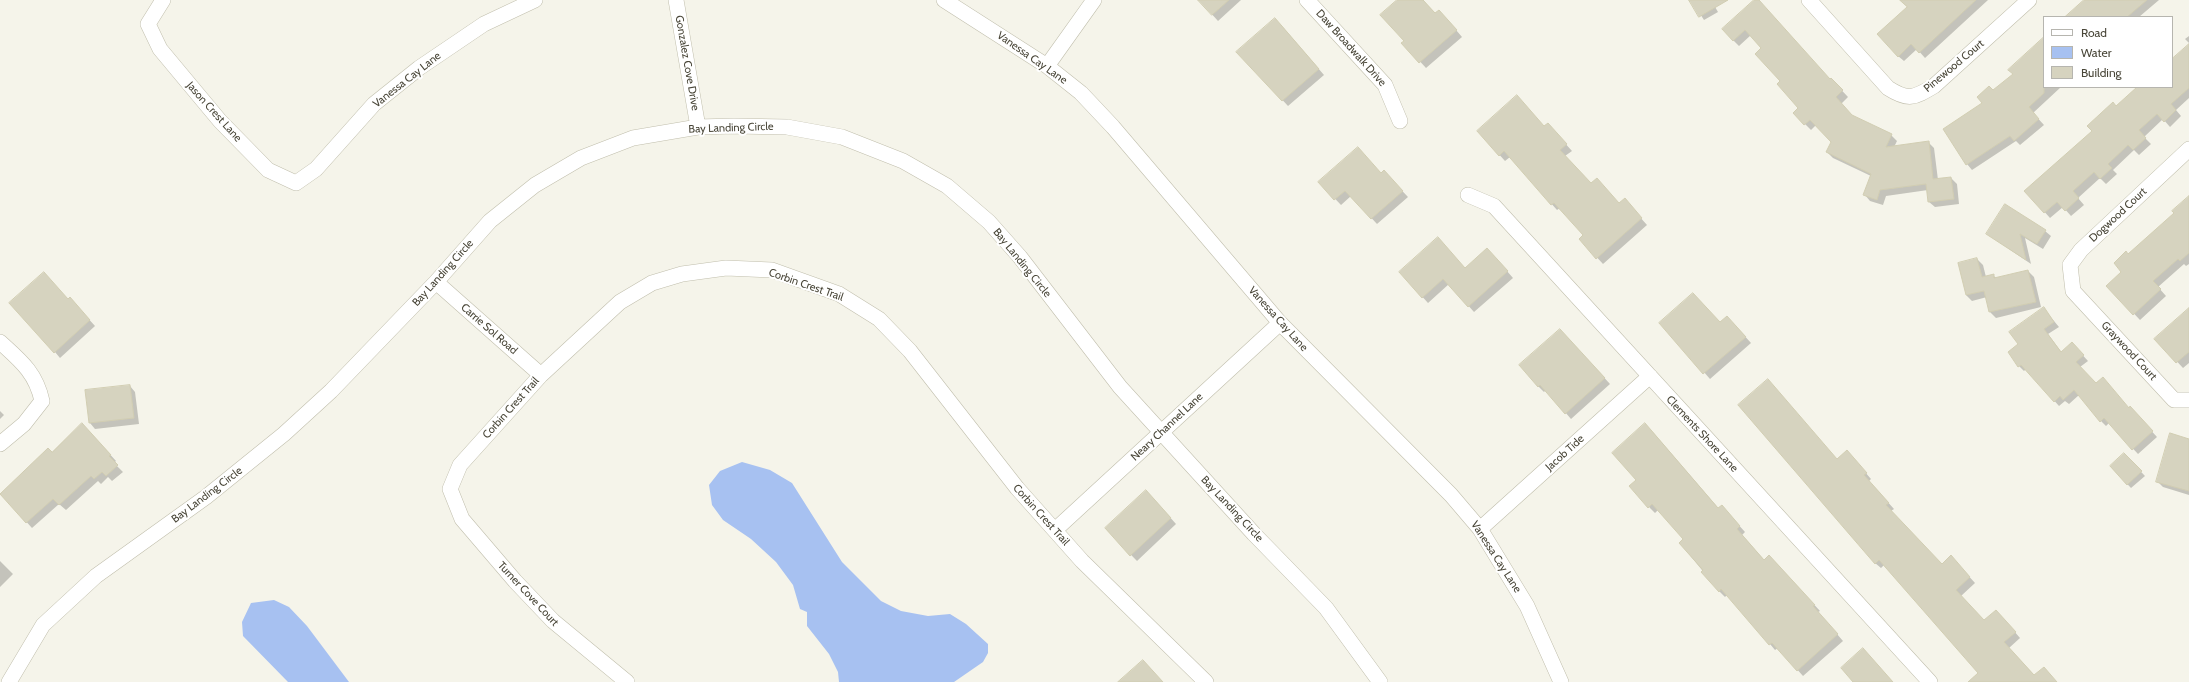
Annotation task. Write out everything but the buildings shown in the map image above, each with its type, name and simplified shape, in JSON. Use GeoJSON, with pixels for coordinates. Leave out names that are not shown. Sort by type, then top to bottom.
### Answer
{"type":"FeatureCollection","features":[{"type":"Feature","properties":{"kind":"street","name":"Jason Crest Lane"},"geometry":{"type":"LineString","coordinates":[[163,0],[148,24],[160,49],[220,121],[268,170],[296,183]]}},
{"type":"Feature","properties":{"kind":"street","name":"Vanessa Cay Lane"},"geometry":{"type":"LineString","coordinates":[[296,183],[316,169],[374,104],[419,68],[484,24],[535,0]]}},
{"type":"Feature","properties":{"kind":"street","name":"Gonzalez Cove Drive"},"geometry":{"type":"LineString","coordinates":[[676,0],[698,127]]}},
{"type":"Feature","properties":{"kind":"street","name":"Vanessa Cay Lane"},"geometry":{"type":"LineString","coordinates":[[944,0],[1048,66],[1081,93],[1113,127],[1280,323],[1451,495],[1480,529],[1527,606],[1561,682]]}},
{"type":"Feature","properties":{"kind":"street"},"geometry":{"type":"LineString","coordinates":[[1048,66],[1094,0]]}},
{"type":"Feature","properties":{"kind":"street","name":"Daw Broadwalk Drive"},"geometry":{"type":"LineString","coordinates":[[1307,0],[1385,85],[1400,121]]}},
{"type":"Feature","properties":{"kind":"street","name":"Pinewood Court"},"geometry":{"type":"LineString","coordinates":[[1809,0],[1888,88],[1902,97],[1911,97],[1921,94],[1934,86],[2030,0]]}},
{"type":"Feature","properties":{"kind":"street","name":"Bay Landing Circle"},"geometry":{"type":"LineString","coordinates":[[9,682],[43,625],[96,576],[206,497],[284,434],[331,391],[436,282],[490,221],[535,185],[581,158],[633,138],[698,127],[787,127],[842,137],[903,161],[947,186],[989,222],[1120,387],[1254,534],[1326,608],[1380,682]]}},
{"type":"Feature","properties":{"kind":"street","name":"Dogwood Court"},"geometry":{"type":"LineString","coordinates":[[2073,291],[2070,265],[2081,250],[2189,149]]}},
{"type":"Feature","properties":{"kind":"street","name":"Clements Shore Lane"},"geometry":{"type":"LineString","coordinates":[[1468,194],[1494,206],[1930,682]]}},
{"type":"Feature","properties":{"kind":"street","name":"Corbin Crest Trail"},"geometry":{"type":"LineString","coordinates":[[450,489],[460,465],[541,375],[615,306],[652,283],[682,274],[726,268],[772,270],[839,294],[878,319],[910,351],[1007,476],[1082,561],[1206,682]]}},
{"type":"Feature","properties":{"kind":"street","name":"Carrie Sol Road"},"geometry":{"type":"LineString","coordinates":[[436,282],[541,375]]}},
{"type":"Feature","properties":{"kind":"street","name":"Graywood Court"},"geometry":{"type":"LineString","coordinates":[[2073,291],[2174,400],[2189,400]]}},
{"type":"Feature","properties":{"kind":"street","name":"Neary Channel Lane"},"geometry":{"type":"LineString","coordinates":[[1054,530],[1280,323]]}},
{"type":"Feature","properties":{"kind":"street"},"geometry":{"type":"LineString","coordinates":[[0,342],[23,364],[38,385],[42,401],[24,424],[0,444]]}},
{"type":"Feature","properties":{"kind":"street","name":"Jacob Tide"},"geometry":{"type":"LineString","coordinates":[[1480,529],[1650,376]]}},
{"type":"Feature","properties":{"kind":"street","name":"Turner Cove Court"},"geometry":{"type":"LineString","coordinates":[[450,489],[462,519],[515,581],[553,621],[627,682]]}},
{"type":"Feature","properties":{"kind":"water"},"geometry":{"type":"Polygon","coordinates":[[[742,462],[770,470],[792,483],[842,562],[881,601],[901,611],[928,616],[950,614],[966,624],[988,644],[988,653],[983,662],[954,682],[839,682],[838,672],[829,654],[807,626],[807,612],[800,609],[793,585],[776,562],[751,539],[723,520],[712,505],[709,485],[720,471],[742,462]]]}},
{"type":"Feature","properties":{"kind":"water"},"geometry":{"type":"Polygon","coordinates":[[[274,600],[289,607],[307,626],[349,682],[288,682],[243,636],[242,622],[251,603],[274,600]]]}}]}
